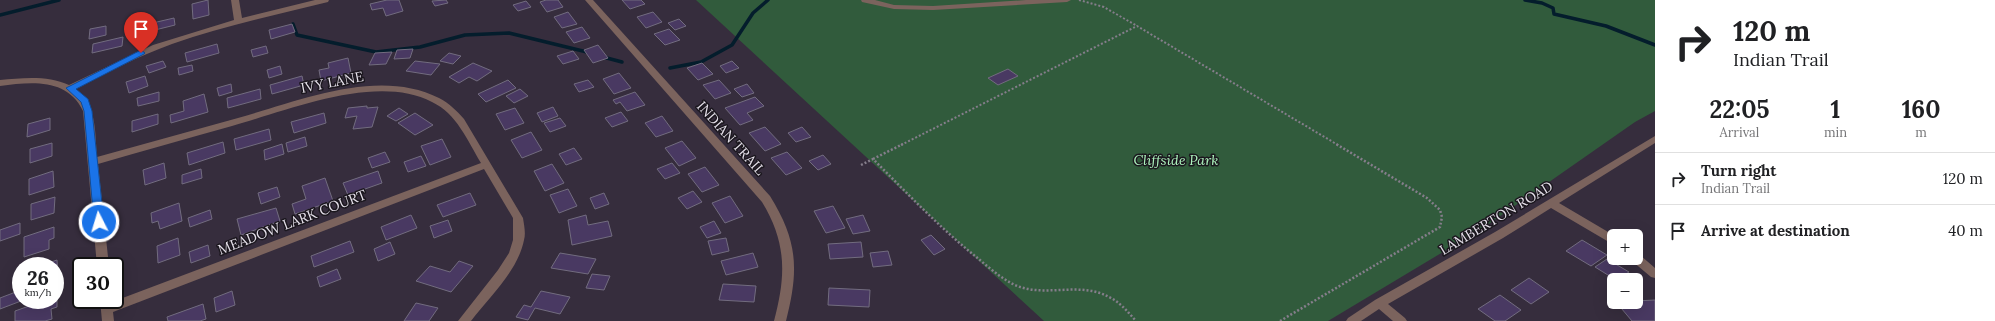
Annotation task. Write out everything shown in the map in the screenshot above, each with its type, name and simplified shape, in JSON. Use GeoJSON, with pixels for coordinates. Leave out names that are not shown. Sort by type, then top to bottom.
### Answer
{"type":"FeatureCollection","features":[{"type":"Feature","properties":{"kind":"street"},"geometry":{"type":"LineString","coordinates":[[235,0],[239,22]]}},
{"type":"Feature","properties":{"kind":"street"},"geometry":{"type":"LineString","coordinates":[[70,88],[141,53],[195,34],[325,0]]}},
{"type":"Feature","properties":{"kind":"street","name":"INDIAN TRAIL"},"geometry":{"type":"LineString","coordinates":[[589,0],[771,206],[783,230],[789,252],[790,272],[787,296],[780,321]]}},
{"type":"Feature","properties":{"kind":"street"},"geometry":{"type":"LineString","coordinates":[[865,0],[894,7],[933,8],[1067,0]]}},
{"type":"Feature","properties":{"kind":"street"},"geometry":{"type":"LineString","coordinates":[[0,83],[30,81],[47,82],[70,88],[79,94],[87,106],[102,257]]}},
{"type":"Feature","properties":{"kind":"street","name":"IVY LANE"},"geometry":{"type":"LineString","coordinates":[[93,162],[322,96],[361,89],[381,88],[415,92],[444,103],[461,121],[487,164],[518,218],[520,230],[519,241],[514,255],[464,321]]}},
{"type":"Feature","properties":{"kind":"street","name":"LAMBERTON ROAD"},"geometry":{"type":"LineString","coordinates":[[1352,321],[1379,303],[1551,203],[1655,139]]}},
{"type":"Feature","properties":{"kind":"street","name":"MEADOW LARK COURT"},"geometry":{"type":"LineString","coordinates":[[124,298],[487,164]]}},
{"type":"Feature","properties":{"kind":"street"},"geometry":{"type":"LineString","coordinates":[[1551,203],[1607,236]]}},
{"type":"Feature","properties":{"kind":"street"},"geometry":{"type":"LineString","coordinates":[[1643,264],[1655,274]]}},
{"type":"Feature","properties":{"kind":"street"},"geometry":{"type":"LineString","coordinates":[[1379,303],[1401,321]]}},
{"type":"Feature","properties":{"kind":"street"},"geometry":{"type":"LineString","coordinates":[[107,309],[108,321]]}},
{"type":"Feature","properties":{"kind":"path"},"geometry":{"type":"LineString","coordinates":[[1079,0],[1091,1],[1137,26],[1428,198],[1441,209],[1443,219],[1440,228],[1280,321]]}},
{"type":"Feature","properties":{"kind":"path"},"geometry":{"type":"LineString","coordinates":[[860,165],[1137,26]]}},
{"type":"Feature","properties":{"kind":"path"},"geometry":{"type":"LineString","coordinates":[[873,159],[951,237],[1003,279],[1017,286],[1035,291],[1081,289],[1102,293],[1123,307],[1136,321]]}},
{"type":"Feature","properties":{"kind":"green space","name":"Cliffside Park"},"geometry":{"type":"Polygon","coordinates":[[[696,0],[1655,0],[1655,111],[1635,122],[1483,228],[1328,321],[1044,321],[696,0]]]}},
{"type":"Feature","properties":{"kind":"building"},"geometry":{"type":"Polygon","coordinates":[[[208,0],[209,15],[193,19],[192,4],[208,0]]]}},
{"type":"Feature","properties":{"kind":"building"},"geometry":{"type":"Polygon","coordinates":[[[387,0],[399,0],[403,11],[386,16],[383,8],[372,10],[370,4],[387,0]]]}},
{"type":"Feature","properties":{"kind":"building"},"geometry":{"type":"Polygon","coordinates":[[[446,0],[448,3],[435,6],[432,1],[446,0]]]}},
{"type":"Feature","properties":{"kind":"building"},"geometry":{"type":"Polygon","coordinates":[[[546,0],[558,0],[563,7],[547,12],[540,2],[546,0]]]}},
{"type":"Feature","properties":{"kind":"building"},"geometry":{"type":"Polygon","coordinates":[[[622,0],[641,0],[645,4],[630,9],[622,0]]]}},
{"type":"Feature","properties":{"kind":"building"},"geometry":{"type":"Polygon","coordinates":[[[526,1],[531,7],[518,11],[513,5],[526,1]]]}},
{"type":"Feature","properties":{"kind":"building"},"geometry":{"type":"Polygon","coordinates":[[[568,12],[577,24],[562,28],[554,17],[568,12]]]}},
{"type":"Feature","properties":{"kind":"building"},"geometry":{"type":"Polygon","coordinates":[[[653,12],[662,22],[646,28],[637,17],[653,12]]]}},
{"type":"Feature","properties":{"kind":"building"},"geometry":{"type":"Polygon","coordinates":[[[150,15],[150,20],[136,24],[135,18],[150,15]]]}},
{"type":"Feature","properties":{"kind":"building"},"geometry":{"type":"Polygon","coordinates":[[[174,18],[175,25],[143,33],[144,25],[174,18]]]}},
{"type":"Feature","properties":{"kind":"building"},"geometry":{"type":"Polygon","coordinates":[[[679,19],[686,26],[675,30],[668,23],[679,19]]]}},
{"type":"Feature","properties":{"kind":"building"},"geometry":{"type":"Polygon","coordinates":[[[292,24],[295,32],[271,39],[269,30],[292,24]]]}},
{"type":"Feature","properties":{"kind":"building"},"geometry":{"type":"Polygon","coordinates":[[[106,26],[106,35],[89,39],[90,29],[106,26]]]}},
{"type":"Feature","properties":{"kind":"building"},"geometry":{"type":"Polygon","coordinates":[[[582,27],[590,38],[574,43],[566,32],[582,27]]]}},
{"type":"Feature","properties":{"kind":"building"},"geometry":{"type":"Polygon","coordinates":[[[669,29],[680,40],[665,45],[654,34],[669,29]]]}},
{"type":"Feature","properties":{"kind":"building"},"geometry":{"type":"Polygon","coordinates":[[[123,37],[122,46],[92,53],[93,44],[123,37]]]}},
{"type":"Feature","properties":{"kind":"building"},"geometry":{"type":"Polygon","coordinates":[[[217,44],[219,53],[187,62],[185,53],[217,44]]]}},
{"type":"Feature","properties":{"kind":"building"},"geometry":{"type":"Polygon","coordinates":[[[598,45],[608,58],[593,63],[584,50],[598,45]]]}},
{"type":"Feature","properties":{"kind":"building"},"geometry":{"type":"Polygon","coordinates":[[[266,46],[268,53],[253,57],[251,50],[266,46]]]}},
{"type":"Feature","properties":{"kind":"building"},"geometry":{"type":"Polygon","coordinates":[[[413,49],[410,58],[394,59],[397,50],[413,49]]]}},
{"type":"Feature","properties":{"kind":"building"},"geometry":{"type":"Polygon","coordinates":[[[573,51],[579,59],[563,64],[557,56],[573,51]]]}},
{"type":"Feature","properties":{"kind":"building"},"geometry":{"type":"Polygon","coordinates":[[[392,52],[386,64],[369,65],[375,53],[392,52]]]}},
{"type":"Feature","properties":{"kind":"building"},"geometry":{"type":"Polygon","coordinates":[[[449,53],[461,56],[453,64],[440,61],[449,53]]]}},
{"type":"Feature","properties":{"kind":"building"},"geometry":{"type":"Polygon","coordinates":[[[348,58],[351,73],[321,81],[319,70],[329,68],[328,63],[348,58]]]}},
{"type":"Feature","properties":{"kind":"building"},"geometry":{"type":"Polygon","coordinates":[[[163,61],[166,67],[149,73],[146,66],[163,61]]]}},
{"type":"Feature","properties":{"kind":"building"},"geometry":{"type":"Polygon","coordinates":[[[415,61],[440,64],[431,75],[406,71],[415,61]]]}},
{"type":"Feature","properties":{"kind":"building"},"geometry":{"type":"Polygon","coordinates":[[[732,61],[739,68],[726,73],[720,66],[732,61]]]}},
{"type":"Feature","properties":{"kind":"building"},"geometry":{"type":"Polygon","coordinates":[[[473,63],[492,71],[477,81],[469,77],[459,83],[449,77],[473,63]]]}},
{"type":"Feature","properties":{"kind":"building"},"geometry":{"type":"Polygon","coordinates":[[[702,63],[713,74],[698,80],[687,68],[702,63]]]}},
{"type":"Feature","properties":{"kind":"building"},"geometry":{"type":"Polygon","coordinates":[[[192,65],[193,71],[179,75],[178,68],[192,65]]]}},
{"type":"Feature","properties":{"kind":"building"},"geometry":{"type":"Polygon","coordinates":[[[280,66],[282,74],[269,78],[267,70],[280,66]]]}},
{"type":"Feature","properties":{"kind":"building"},"geometry":{"type":"Polygon","coordinates":[[[1008,69],[1018,76],[998,85],[988,78],[1008,69]]]}},
{"type":"Feature","properties":{"kind":"building"},"geometry":{"type":"Polygon","coordinates":[[[619,73],[631,88],[614,94],[603,79],[619,73]]]}},
{"type":"Feature","properties":{"kind":"building"},"geometry":{"type":"Polygon","coordinates":[[[145,76],[148,86],[129,93],[126,82],[145,76]]]}},
{"type":"Feature","properties":{"kind":"building"},"geometry":{"type":"Polygon","coordinates":[[[302,76],[304,85],[272,94],[270,85],[302,76]]]}},
{"type":"Feature","properties":{"kind":"building"},"geometry":{"type":"Polygon","coordinates":[[[508,80],[516,88],[486,102],[478,94],[508,80]]]}},
{"type":"Feature","properties":{"kind":"building"},"geometry":{"type":"Polygon","coordinates":[[[588,80],[594,87],[579,92],[574,84],[588,80]]]}},
{"type":"Feature","properties":{"kind":"building"},"geometry":{"type":"Polygon","coordinates":[[[719,80],[731,93],[715,99],[703,85],[719,80]]]}},
{"type":"Feature","properties":{"kind":"building"},"geometry":{"type":"Polygon","coordinates":[[[231,84],[232,92],[219,96],[217,88],[231,84]]]}},
{"type":"Feature","properties":{"kind":"building"},"geometry":{"type":"Polygon","coordinates":[[[747,84],[754,93],[742,97],[734,89],[747,84]]]}},
{"type":"Feature","properties":{"kind":"building"},"geometry":{"type":"Polygon","coordinates":[[[260,89],[261,99],[228,108],[227,98],[260,89]]]}},
{"type":"Feature","properties":{"kind":"building"},"geometry":{"type":"Polygon","coordinates":[[[520,89],[528,96],[514,103],[506,96],[520,89]]]}},
{"type":"Feature","properties":{"kind":"building"},"geometry":{"type":"Polygon","coordinates":[[[159,92],[159,101],[138,106],[137,98],[159,92]]]}},
{"type":"Feature","properties":{"kind":"building"},"geometry":{"type":"Polygon","coordinates":[[[635,92],[645,105],[627,111],[620,102],[616,104],[613,100],[635,92]]]}},
{"type":"Feature","properties":{"kind":"building"},"geometry":{"type":"Polygon","coordinates":[[[204,94],[208,112],[171,123],[170,115],[184,111],[183,101],[204,94]]]}},
{"type":"Feature","properties":{"kind":"building"},"geometry":{"type":"Polygon","coordinates":[[[755,97],[764,106],[747,113],[753,120],[740,125],[725,108],[755,97]]]}},
{"type":"Feature","properties":{"kind":"building"},"geometry":{"type":"Polygon","coordinates":[[[367,106],[367,108],[378,107],[372,127],[353,129],[357,116],[345,118],[348,108],[367,106]]]}},
{"type":"Feature","properties":{"kind":"building"},"geometry":{"type":"Polygon","coordinates":[[[553,107],[558,116],[542,122],[537,113],[553,107]]]}},
{"type":"Feature","properties":{"kind":"building"},"geometry":{"type":"Polygon","coordinates":[[[399,108],[408,114],[396,121],[387,116],[399,108]]]}},
{"type":"Feature","properties":{"kind":"building"},"geometry":{"type":"Polygon","coordinates":[[[515,108],[524,123],[505,130],[496,114],[515,108]]]}},
{"type":"Feature","properties":{"kind":"building"},"geometry":{"type":"Polygon","coordinates":[[[621,112],[628,121],[612,127],[605,118],[621,112]]]}},
{"type":"Feature","properties":{"kind":"building"},"geometry":{"type":"Polygon","coordinates":[[[324,113],[326,123],[294,133],[291,122],[324,113]]]}},
{"type":"Feature","properties":{"kind":"building"},"geometry":{"type":"Polygon","coordinates":[[[415,113],[433,125],[415,135],[398,123],[415,113]]]}},
{"type":"Feature","properties":{"kind":"building"},"geometry":{"type":"Polygon","coordinates":[[[158,114],[158,124],[132,132],[132,121],[158,114]]]}},
{"type":"Feature","properties":{"kind":"building"},"geometry":{"type":"Polygon","coordinates":[[[662,116],[673,131],[656,137],[645,123],[662,116]]]}},
{"type":"Feature","properties":{"kind":"building"},"geometry":{"type":"Polygon","coordinates":[[[50,118],[50,130],[27,137],[28,124],[50,118]]]}},
{"type":"Feature","properties":{"kind":"building"},"geometry":{"type":"Polygon","coordinates":[[[560,118],[566,126],[550,132],[544,123],[560,118]]]}},
{"type":"Feature","properties":{"kind":"building"},"geometry":{"type":"Polygon","coordinates":[[[765,127],[781,144],[765,151],[749,133],[765,127]]]}},
{"type":"Feature","properties":{"kind":"building"},"geometry":{"type":"Polygon","coordinates":[[[802,127],[811,137],[796,142],[788,133],[802,127]]]}},
{"type":"Feature","properties":{"kind":"building"},"geometry":{"type":"Polygon","coordinates":[[[269,129],[271,140],[236,150],[234,139],[269,129]]]}},
{"type":"Feature","properties":{"kind":"building"},"geometry":{"type":"Polygon","coordinates":[[[531,132],[542,150],[522,158],[511,140],[531,132]]]}},
{"type":"Feature","properties":{"kind":"building"},"geometry":{"type":"Polygon","coordinates":[[[305,137],[307,146],[288,152],[286,143],[305,137]]]}},
{"type":"Feature","properties":{"kind":"building"},"geometry":{"type":"Polygon","coordinates":[[[442,139],[451,157],[430,165],[421,146],[442,139]]]}},
{"type":"Feature","properties":{"kind":"building"},"geometry":{"type":"Polygon","coordinates":[[[682,141],[696,158],[679,166],[665,148],[682,141]]]}},
{"type":"Feature","properties":{"kind":"building"},"geometry":{"type":"Polygon","coordinates":[[[223,142],[225,153],[189,165],[187,153],[223,142]]]}},
{"type":"Feature","properties":{"kind":"building"},"geometry":{"type":"Polygon","coordinates":[[[52,143],[52,156],[30,163],[30,149],[52,143]]]}},
{"type":"Feature","properties":{"kind":"building"},"geometry":{"type":"Polygon","coordinates":[[[282,144],[284,154],[265,160],[264,150],[282,144]]]}},
{"type":"Feature","properties":{"kind":"building"},"geometry":{"type":"Polygon","coordinates":[[[574,148],[582,159],[566,165],[559,154],[574,148]]]}},
{"type":"Feature","properties":{"kind":"building"},"geometry":{"type":"Polygon","coordinates":[[[385,152],[390,162],[372,168],[368,158],[385,152]]]}},
{"type":"Feature","properties":{"kind":"building"},"geometry":{"type":"Polygon","coordinates":[[[787,152],[802,168],[786,175],[771,158],[787,152]]]}},
{"type":"Feature","properties":{"kind":"building"},"geometry":{"type":"Polygon","coordinates":[[[823,155],[831,164],[818,170],[809,161],[823,155]]]}},
{"type":"Feature","properties":{"kind":"building"},"geometry":{"type":"Polygon","coordinates":[[[421,156],[426,166],[408,172],[404,162],[421,156]]]}},
{"type":"Feature","properties":{"kind":"building"},"geometry":{"type":"Polygon","coordinates":[[[164,163],[166,178],[145,185],[143,170],[164,163]]]}},
{"type":"Feature","properties":{"kind":"building"},"geometry":{"type":"Polygon","coordinates":[[[672,163],[680,173],[665,179],[657,169],[672,163]]]}},
{"type":"Feature","properties":{"kind":"building"},"geometry":{"type":"Polygon","coordinates":[[[552,164],[564,183],[545,191],[534,171],[552,164]]]}},
{"type":"Feature","properties":{"kind":"building"},"geometry":{"type":"Polygon","coordinates":[[[705,167],[719,185],[702,192],[688,174],[705,167]]]}},
{"type":"Feature","properties":{"kind":"building"},"geometry":{"type":"Polygon","coordinates":[[[201,169],[202,178],[182,184],[182,175],[201,169]]]}},
{"type":"Feature","properties":{"kind":"building"},"geometry":{"type":"Polygon","coordinates":[[[53,171],[54,187],[29,195],[29,179],[53,171]]]}},
{"type":"Feature","properties":{"kind":"building"},"geometry":{"type":"Polygon","coordinates":[[[378,171],[382,183],[348,195],[343,183],[378,171]]]}},
{"type":"Feature","properties":{"kind":"building"},"geometry":{"type":"Polygon","coordinates":[[[325,178],[333,201],[295,214],[292,204],[306,199],[302,186],[325,178]]]}},
{"type":"Feature","properties":{"kind":"building"},"geometry":{"type":"Polygon","coordinates":[[[277,187],[280,197],[261,204],[258,193],[277,187]]]}},
{"type":"Feature","properties":{"kind":"building"},"geometry":{"type":"Polygon","coordinates":[[[568,189],[577,206],[559,213],[550,195],[568,189]]]}},
{"type":"Feature","properties":{"kind":"building"},"geometry":{"type":"Polygon","coordinates":[[[693,191],[702,202],[687,209],[678,198],[693,191]]]}},
{"type":"Feature","properties":{"kind":"building"},"geometry":{"type":"Polygon","coordinates":[[[470,193],[476,205],[443,217],[437,205],[470,193]]]}},
{"type":"Feature","properties":{"kind":"building"},"geometry":{"type":"Polygon","coordinates":[[[604,193],[609,204],[595,209],[590,198],[604,193]]]}},
{"type":"Feature","properties":{"kind":"building"},"geometry":{"type":"Polygon","coordinates":[[[730,196],[743,216],[725,223],[712,203],[730,196]]]}},
{"type":"Feature","properties":{"kind":"building"},"geometry":{"type":"Polygon","coordinates":[[[55,197],[54,213],[31,220],[31,204],[55,197]]]}},
{"type":"Feature","properties":{"kind":"building"},"geometry":{"type":"Polygon","coordinates":[[[179,203],[182,221],[160,229],[158,221],[152,223],[151,213],[179,203]]]}},
{"type":"Feature","properties":{"kind":"building"},"geometry":{"type":"Polygon","coordinates":[[[833,206],[845,228],[826,233],[814,211],[833,206]]]}},
{"type":"Feature","properties":{"kind":"building"},"geometry":{"type":"Polygon","coordinates":[[[276,208],[280,221],[241,235],[237,219],[276,208]]]}},
{"type":"Feature","properties":{"kind":"building"},"geometry":{"type":"Polygon","coordinates":[[[210,210],[212,219],[190,227],[188,218],[210,210]]]}},
{"type":"Feature","properties":{"kind":"building"},"geometry":{"type":"Polygon","coordinates":[[[411,215],[417,228],[386,240],[381,227],[411,215]]]}},
{"type":"Feature","properties":{"kind":"building"},"geometry":{"type":"Polygon","coordinates":[[[586,215],[588,225],[608,221],[612,236],[572,245],[568,220],[586,215]]]}},
{"type":"Feature","properties":{"kind":"building"},"geometry":{"type":"Polygon","coordinates":[[[863,215],[870,231],[853,234],[846,219],[863,215]]]}},
{"type":"Feature","properties":{"kind":"building"},"geometry":{"type":"Polygon","coordinates":[[[448,220],[452,231],[434,238],[430,226],[448,220]]]}},
{"type":"Feature","properties":{"kind":"building"},"geometry":{"type":"Polygon","coordinates":[[[714,221],[721,233],[707,238],[700,227],[714,221]]]}},
{"type":"Feature","properties":{"kind":"building"},"geometry":{"type":"Polygon","coordinates":[[[20,223],[20,234],[0,241],[0,230],[20,223]]]}},
{"type":"Feature","properties":{"kind":"building"},"geometry":{"type":"Polygon","coordinates":[[[54,227],[54,238],[49,240],[49,249],[24,257],[24,237],[54,227]]]}},
{"type":"Feature","properties":{"kind":"building"},"geometry":{"type":"Polygon","coordinates":[[[931,235],[945,249],[934,255],[921,240],[931,235]]]}},
{"type":"Feature","properties":{"kind":"building"},"geometry":{"type":"Polygon","coordinates":[[[178,238],[180,255],[158,263],[157,246],[178,238]]]}},
{"type":"Feature","properties":{"kind":"building"},"geometry":{"type":"Polygon","coordinates":[[[726,238],[729,251],[712,255],[708,241],[726,238]]]}},
{"type":"Feature","properties":{"kind":"building"},"geometry":{"type":"Polygon","coordinates":[[[1582,240],[1607,255],[1591,266],[1566,251],[1582,240]]]}},
{"type":"Feature","properties":{"kind":"building"},"geometry":{"type":"Polygon","coordinates":[[[350,241],[354,252],[314,267],[311,256],[350,241]]]}},
{"type":"Feature","properties":{"kind":"building"},"geometry":{"type":"Polygon","coordinates":[[[390,242],[395,254],[378,261],[374,249],[390,242]]]}},
{"type":"Feature","properties":{"kind":"building"},"geometry":{"type":"Polygon","coordinates":[[[861,242],[863,257],[830,259],[828,244],[861,242]]]}},
{"type":"Feature","properties":{"kind":"building"},"geometry":{"type":"Polygon","coordinates":[[[208,245],[210,256],[191,263],[189,252],[208,245]]]}},
{"type":"Feature","properties":{"kind":"building"},"geometry":{"type":"Polygon","coordinates":[[[888,251],[892,265],[873,267],[870,253],[888,251]]]}},
{"type":"Feature","properties":{"kind":"building"},"geometry":{"type":"Polygon","coordinates":[[[560,253],[596,259],[588,274],[551,268],[560,253]]]}},
{"type":"Feature","properties":{"kind":"building"},"geometry":{"type":"Polygon","coordinates":[[[753,253],[758,267],[726,275],[721,261],[753,253]]]}},
{"type":"Feature","properties":{"kind":"building"},"geometry":{"type":"Polygon","coordinates":[[[1607,259],[1607,265],[1617,265],[1629,272],[1607,273],[1607,274],[1595,267],[1607,259]]]}},
{"type":"Feature","properties":{"kind":"building"},"geometry":{"type":"Polygon","coordinates":[[[459,261],[473,266],[451,292],[416,281],[430,266],[450,272],[459,261]]]}},
{"type":"Feature","properties":{"kind":"building"},"geometry":{"type":"Polygon","coordinates":[[[337,269],[341,279],[320,287],[317,277],[337,269]]]}},
{"type":"Feature","properties":{"kind":"building"},"geometry":{"type":"Polygon","coordinates":[[[592,274],[610,276],[604,290],[586,288],[592,274]]]}},
{"type":"Feature","properties":{"kind":"building"},"geometry":{"type":"Polygon","coordinates":[[[1529,278],[1549,292],[1531,304],[1511,290],[1529,278]]]}},
{"type":"Feature","properties":{"kind":"building"},"geometry":{"type":"Polygon","coordinates":[[[723,284],[756,286],[754,302],[719,300],[723,284]]]}},
{"type":"Feature","properties":{"kind":"building"},"geometry":{"type":"Polygon","coordinates":[[[829,288],[870,290],[869,307],[828,305],[829,288]]]}},
{"type":"Feature","properties":{"kind":"building"},"geometry":{"type":"Polygon","coordinates":[[[232,291],[235,305],[216,312],[214,298],[232,291]]]}},
{"type":"Feature","properties":{"kind":"building"},"geometry":{"type":"Polygon","coordinates":[[[541,291],[570,297],[560,314],[535,308],[528,320],[516,317],[524,305],[531,307],[541,291]]]}},
{"type":"Feature","properties":{"kind":"building"},"geometry":{"type":"Polygon","coordinates":[[[12,293],[12,304],[0,309],[0,298],[12,293]]]}},
{"type":"Feature","properties":{"kind":"building"},"geometry":{"type":"Polygon","coordinates":[[[1500,295],[1521,310],[1505,321],[1495,321],[1478,309],[1500,295]]]}},
{"type":"Feature","properties":{"kind":"building"},"geometry":{"type":"Polygon","coordinates":[[[1655,300],[1655,321],[1632,321],[1622,309],[1643,309],[1643,301],[1655,300]]]}},
{"type":"Feature","properties":{"kind":"building"},"geometry":{"type":"Polygon","coordinates":[[[416,303],[438,308],[429,321],[404,321],[416,303]]]}},
{"type":"Feature","properties":{"kind":"building"},"geometry":{"type":"Polygon","coordinates":[[[203,304],[206,319],[200,321],[168,321],[167,317],[203,304]]]}},
{"type":"Feature","properties":{"kind":"building"},"geometry":{"type":"Polygon","coordinates":[[[21,309],[51,309],[52,319],[45,321],[15,321],[15,311],[21,309]]]}},
{"type":"Feature","properties":{"kind":"waterway"},"geometry":{"type":"LineString","coordinates":[[0,15],[59,0]]}},
{"type":"Feature","properties":{"kind":"waterway"},"geometry":{"type":"LineString","coordinates":[[670,68],[701,62],[732,45],[753,13],[768,0]]}},
{"type":"Feature","properties":{"kind":"waterway"},"geometry":{"type":"LineString","coordinates":[[1525,0],[1542,3],[1553,8],[1554,14],[1606,26],[1655,45]]}},
{"type":"Feature","properties":{"kind":"waterway"},"geometry":{"type":"LineString","coordinates":[[293,24],[297,35],[376,52],[420,47],[465,35],[509,33],[591,53]]}},
{"type":"Feature","properties":{"kind":"waterway"},"geometry":{"type":"LineString","coordinates":[[603,57],[622,62]]}},
{"type":"Feature","properties":{"kind":"route"},"geometry":{"type":"LineString","coordinates":[[99,222],[88,111],[85,101],[79,94],[70,88],[141,53]]}}]}
